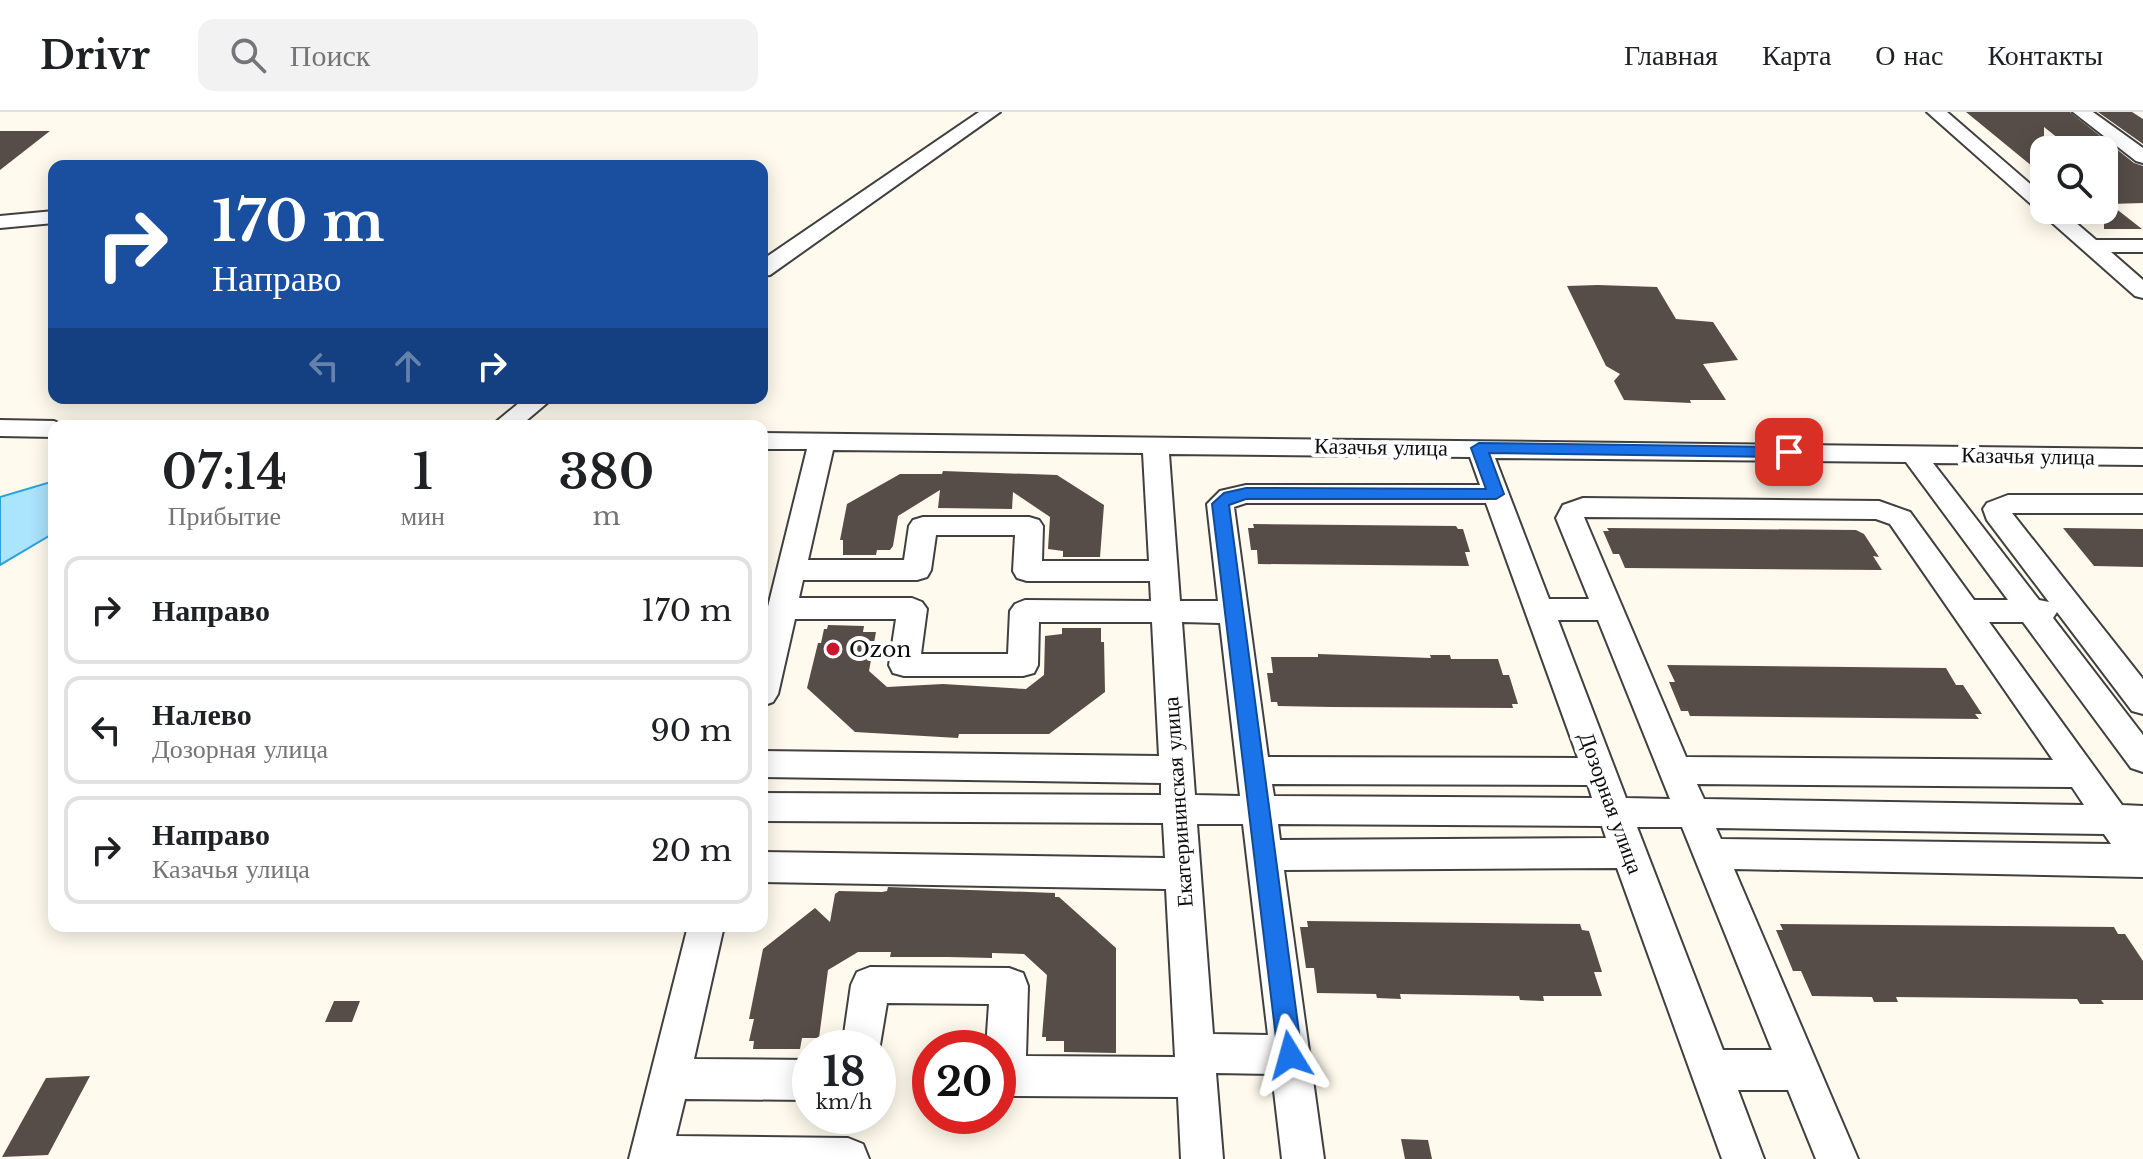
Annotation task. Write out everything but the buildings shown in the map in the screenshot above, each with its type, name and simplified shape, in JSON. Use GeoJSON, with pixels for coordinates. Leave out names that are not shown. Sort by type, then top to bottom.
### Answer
{"type":"FeatureCollection","features":[{"type":"Feature","properties":{"kind":"street"},"geometry":{"type":"LineString","coordinates":[[768,266],[991,112]]}},
{"type":"Feature","properties":{"kind":"street"},"geometry":{"type":"LineString","coordinates":[[1936,112],[2030,194]]}},
{"type":"Feature","properties":{"kind":"street"},"geometry":{"type":"LineString","coordinates":[[2082,112],[2143,157]]}},
{"type":"Feature","properties":{"kind":"street"},"geometry":{"type":"LineString","coordinates":[[0,222],[48,218]]}},
{"type":"Feature","properties":{"kind":"street"},"geometry":{"type":"LineString","coordinates":[[2065,224],[2143,291]]}},
{"type":"Feature","properties":{"kind":"street"},"geometry":{"type":"LineString","coordinates":[[2090,246],[2143,246]]}},
{"type":"Feature","properties":{"kind":"street"},"geometry":{"type":"LineString","coordinates":[[512,420],[533,404]]}},
{"type":"Feature","properties":{"kind":"street"},"geometry":{"type":"LineString","coordinates":[[0,428],[48,429]]}},
{"type":"Feature","properties":{"kind":"street","name":"Казачья улица"},"geometry":{"type":"LineString","coordinates":[[768,441],[2143,457]]}},
{"type":"Feature","properties":{"kind":"street"},"geometry":{"type":"LineString","coordinates":[[768,668],[822,441]]}},
{"type":"Feature","properties":{"kind":"street","name":"Екатерининская улица"},"geometry":{"type":"LineString","coordinates":[[1155,444],[1202,1159]]}},
{"type":"Feature","properties":{"kind":"street","name":"Дозорная улица"},"geometry":{"type":"LineString","coordinates":[[1479,448],[1743,1159]]}},
{"type":"Feature","properties":{"kind":"street"},"geometry":{"type":"LineString","coordinates":[[1913,454],[2143,759]]}},
{"type":"Feature","properties":{"kind":"street"},"geometry":{"type":"LineString","coordinates":[[1303,1159],[1220,504],[1229,497],[1246,494],[1496,494]]}},
{"type":"Feature","properties":{"kind":"street"},"geometry":{"type":"LineString","coordinates":[[2143,504],[2008,504],[1997,509],[2001,520],[2143,702]]}},
{"type":"Feature","properties":{"kind":"street"},"geometry":{"type":"LineString","coordinates":[[1837,1159],[1570,518],[1578,508],[1887,512],[1900,518],[2142,861]]}},
{"type":"Feature","properties":{"kind":"street"},"geometry":{"type":"LineString","coordinates":[[792,570],[917,570],[923,526],[1029,526],[1027,571],[1163,571]]}},
{"type":"Feature","properties":{"kind":"street"},"geometry":{"type":"LineString","coordinates":[[782,608],[912,609],[904,665],[1023,665],[1025,611],[1234,612]]}},
{"type":"Feature","properties":{"kind":"street"},"geometry":{"type":"LineString","coordinates":[[1539,609],[1609,610]]}},
{"type":"Feature","properties":{"kind":"street"},"geometry":{"type":"LineString","coordinates":[[1965,611],[2073,611]]}},
{"type":"Feature","properties":{"kind":"street"},"geometry":{"type":"LineString","coordinates":[[768,764],[1176,770]]}},
{"type":"Feature","properties":{"kind":"street"},"geometry":{"type":"LineString","coordinates":[[1253,770],[1600,772]]}},
{"type":"Feature","properties":{"kind":"street"},"geometry":{"type":"LineString","coordinates":[[1676,770],[2081,774]]}},
{"type":"Feature","properties":{"kind":"street"},"geometry":{"type":"LineString","coordinates":[[768,807],[1615,812],[2143,820]]}},
{"type":"Feature","properties":{"kind":"street"},"geometry":{"type":"LineString","coordinates":[[1263,855],[1630,853]]}},
{"type":"Feature","properties":{"kind":"street"},"geometry":{"type":"LineString","coordinates":[[1710,854],[2142,861]]}},
{"type":"Feature","properties":{"kind":"street"},"geometry":{"type":"LineString","coordinates":[[768,867],[1183,874]]}},
{"type":"Feature","properties":{"kind":"street"},"geometry":{"type":"LineString","coordinates":[[705,932],[650,1158],[848,1159]]}},
{"type":"Feature","properties":{"kind":"street"},"geometry":{"type":"LineString","coordinates":[[864,1030],[870,985],[1009,986],[1005,1076],[1195,1065],[1290,1055]]}},
{"type":"Feature","properties":{"kind":"street"},"geometry":{"type":"LineString","coordinates":[[1711,1070],[1801,1070]]}},
{"type":"Feature","properties":{"kind":"street"},"geometry":{"type":"LineString","coordinates":[[669,1079],[792,1080]]}},
{"type":"Feature","properties":{"kind":"water"},"geometry":{"type":"Polygon","coordinates":[[[48,483],[48,537],[0,565],[0,497],[48,483]]]}},
{"type":"Feature","properties":{"kind":"place","name":"Ozon"},"geometry":{"type":"Point","coordinates":[833,649]}},
{"type":"Feature","properties":{"kind":"route"},"geometry":{"type":"LineString","coordinates":[[1290,1055],[1220,504],[1237,494],[1496,494],[1479,448],[1789,452]]}}]}
